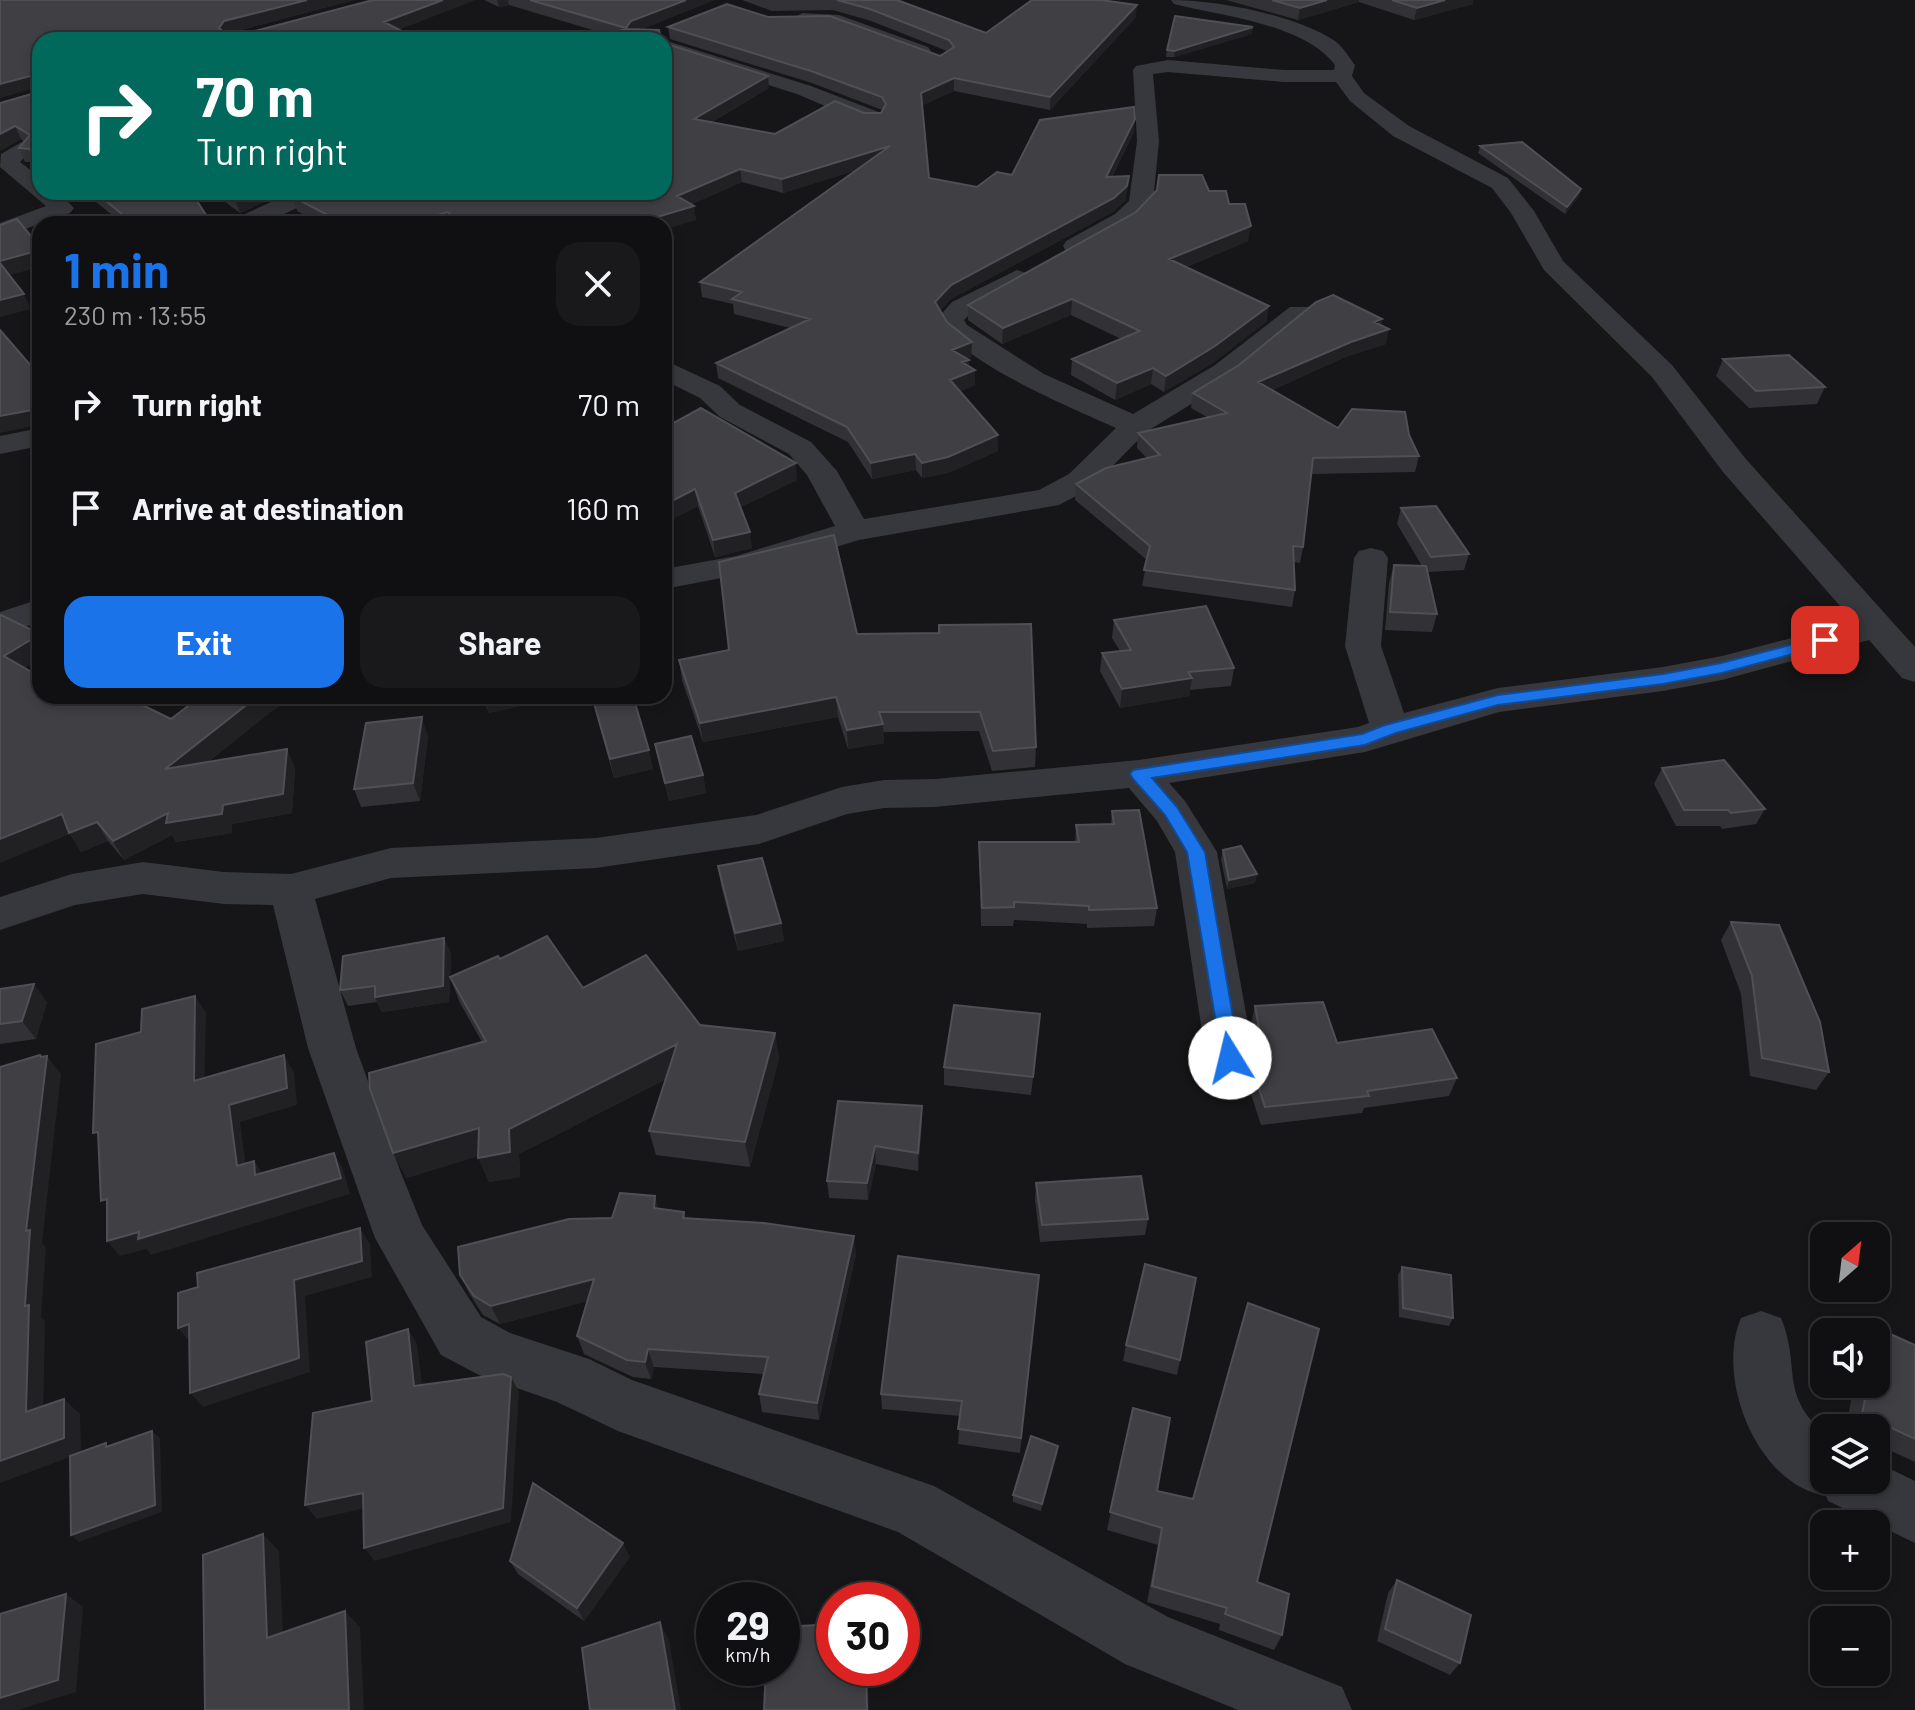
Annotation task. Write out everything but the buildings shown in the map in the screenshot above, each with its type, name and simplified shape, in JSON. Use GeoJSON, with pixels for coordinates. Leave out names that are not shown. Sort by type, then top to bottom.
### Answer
{"type":"FeatureCollection","features":[{"type":"Feature","properties":{"kind":"street"},"geometry":{"type":"LineString","coordinates":[[1180,0],[1251,16],[1309,35],[1331,47],[1345,65],[1342,76]]}},
{"type":"Feature","properties":{"kind":"street"},"geometry":{"type":"LineString","coordinates":[[784,22],[832,19],[941,59]]}},
{"type":"Feature","properties":{"kind":"street"},"geometry":{"type":"LineString","coordinates":[[672,41],[873,118]]}},
{"type":"Feature","properties":{"kind":"street"},"geometry":{"type":"LineString","coordinates":[[1135,426],[1034,380],[956,330],[950,319],[961,308],[1124,219],[1141,203],[1148,141],[1143,70],[1168,66],[1284,76],[1342,76]]}},
{"type":"Feature","properties":{"kind":"street"},"geometry":{"type":"LineString","coordinates":[[1342,76],[1357,97],[1401,131],[1500,183],[1522,211],[1553,265],[1662,371],[1753,488],[1801,538],[1915,670]]}},
{"type":"Feature","properties":{"kind":"street"},"geometry":{"type":"LineString","coordinates":[[22,149],[9,159],[9,164],[32,182]]}},
{"type":"Feature","properties":{"kind":"street"},"geometry":{"type":"LineString","coordinates":[[0,231],[43,200]]}},
{"type":"Feature","properties":{"kind":"street"},"geometry":{"type":"LineString","coordinates":[[54,200],[74,216]]}},
{"type":"Feature","properties":{"kind":"street"},"geometry":{"type":"LineString","coordinates":[[260,216],[295,200]]}},
{"type":"Feature","properties":{"kind":"street"},"geometry":{"type":"LineString","coordinates":[[672,578],[741,565],[854,531],[1048,498],[1080,481],[1135,426],[1225,371],[1299,313]]}},
{"type":"Feature","properties":{"kind":"street"},"geometry":{"type":"LineString","coordinates":[[672,373],[710,392],[730,411],[800,448],[821,471],[854,531]]}},
{"type":"Feature","properties":{"kind":"street"},"geometry":{"type":"LineString","coordinates":[[0,445],[32,439]]}},
{"type":"Feature","properties":{"kind":"street"},"geometry":{"type":"LineString","coordinates":[[1371,558],[1363,646],[1390,729]]}},
{"type":"Feature","properties":{"kind":"street"},"geometry":{"type":"LineString","coordinates":[[0,624],[32,613]]}},
{"type":"Feature","properties":{"kind":"street"},"geometry":{"type":"LineString","coordinates":[[0,914],[72,890],[143,878],[224,888],[291,890],[391,863],[596,853],[727,835],[759,829],[842,801],[884,794],[935,793],[1139,774],[1365,739],[1390,729],[1498,700],[1663,679],[1722,668],[1877,627]]}},
{"type":"Feature","properties":{"kind":"street"},"geometry":{"type":"LineString","coordinates":[[1139,774],[1171,811],[1196,852],[1230,1058]]}},
{"type":"Feature","properties":{"kind":"street"},"geometry":{"type":"LineString","coordinates":[[291,890],[332,1048],[381,1186],[401,1238],[461,1336],[499,1356],[569,1378],[618,1403],[913,1507],[1148,1641],[1319,1710]]}},
{"type":"Feature","properties":{"kind":"street"},"geometry":{"type":"LineString","coordinates":[[1761,1337],[1765,1395],[1788,1445],[1810,1458]]}},
{"type":"Feature","properties":{"kind":"street"},"geometry":{"type":"LineString","coordinates":[[1877,1494],[1915,1513]]}},
{"type":"Feature","properties":{"kind":"route"},"geometry":{"type":"LineString","coordinates":[[1230,1058],[1196,852],[1171,811],[1139,774],[1365,739],[1390,729],[1498,700],[1663,679],[1722,668],[1825,640]]}}]}
